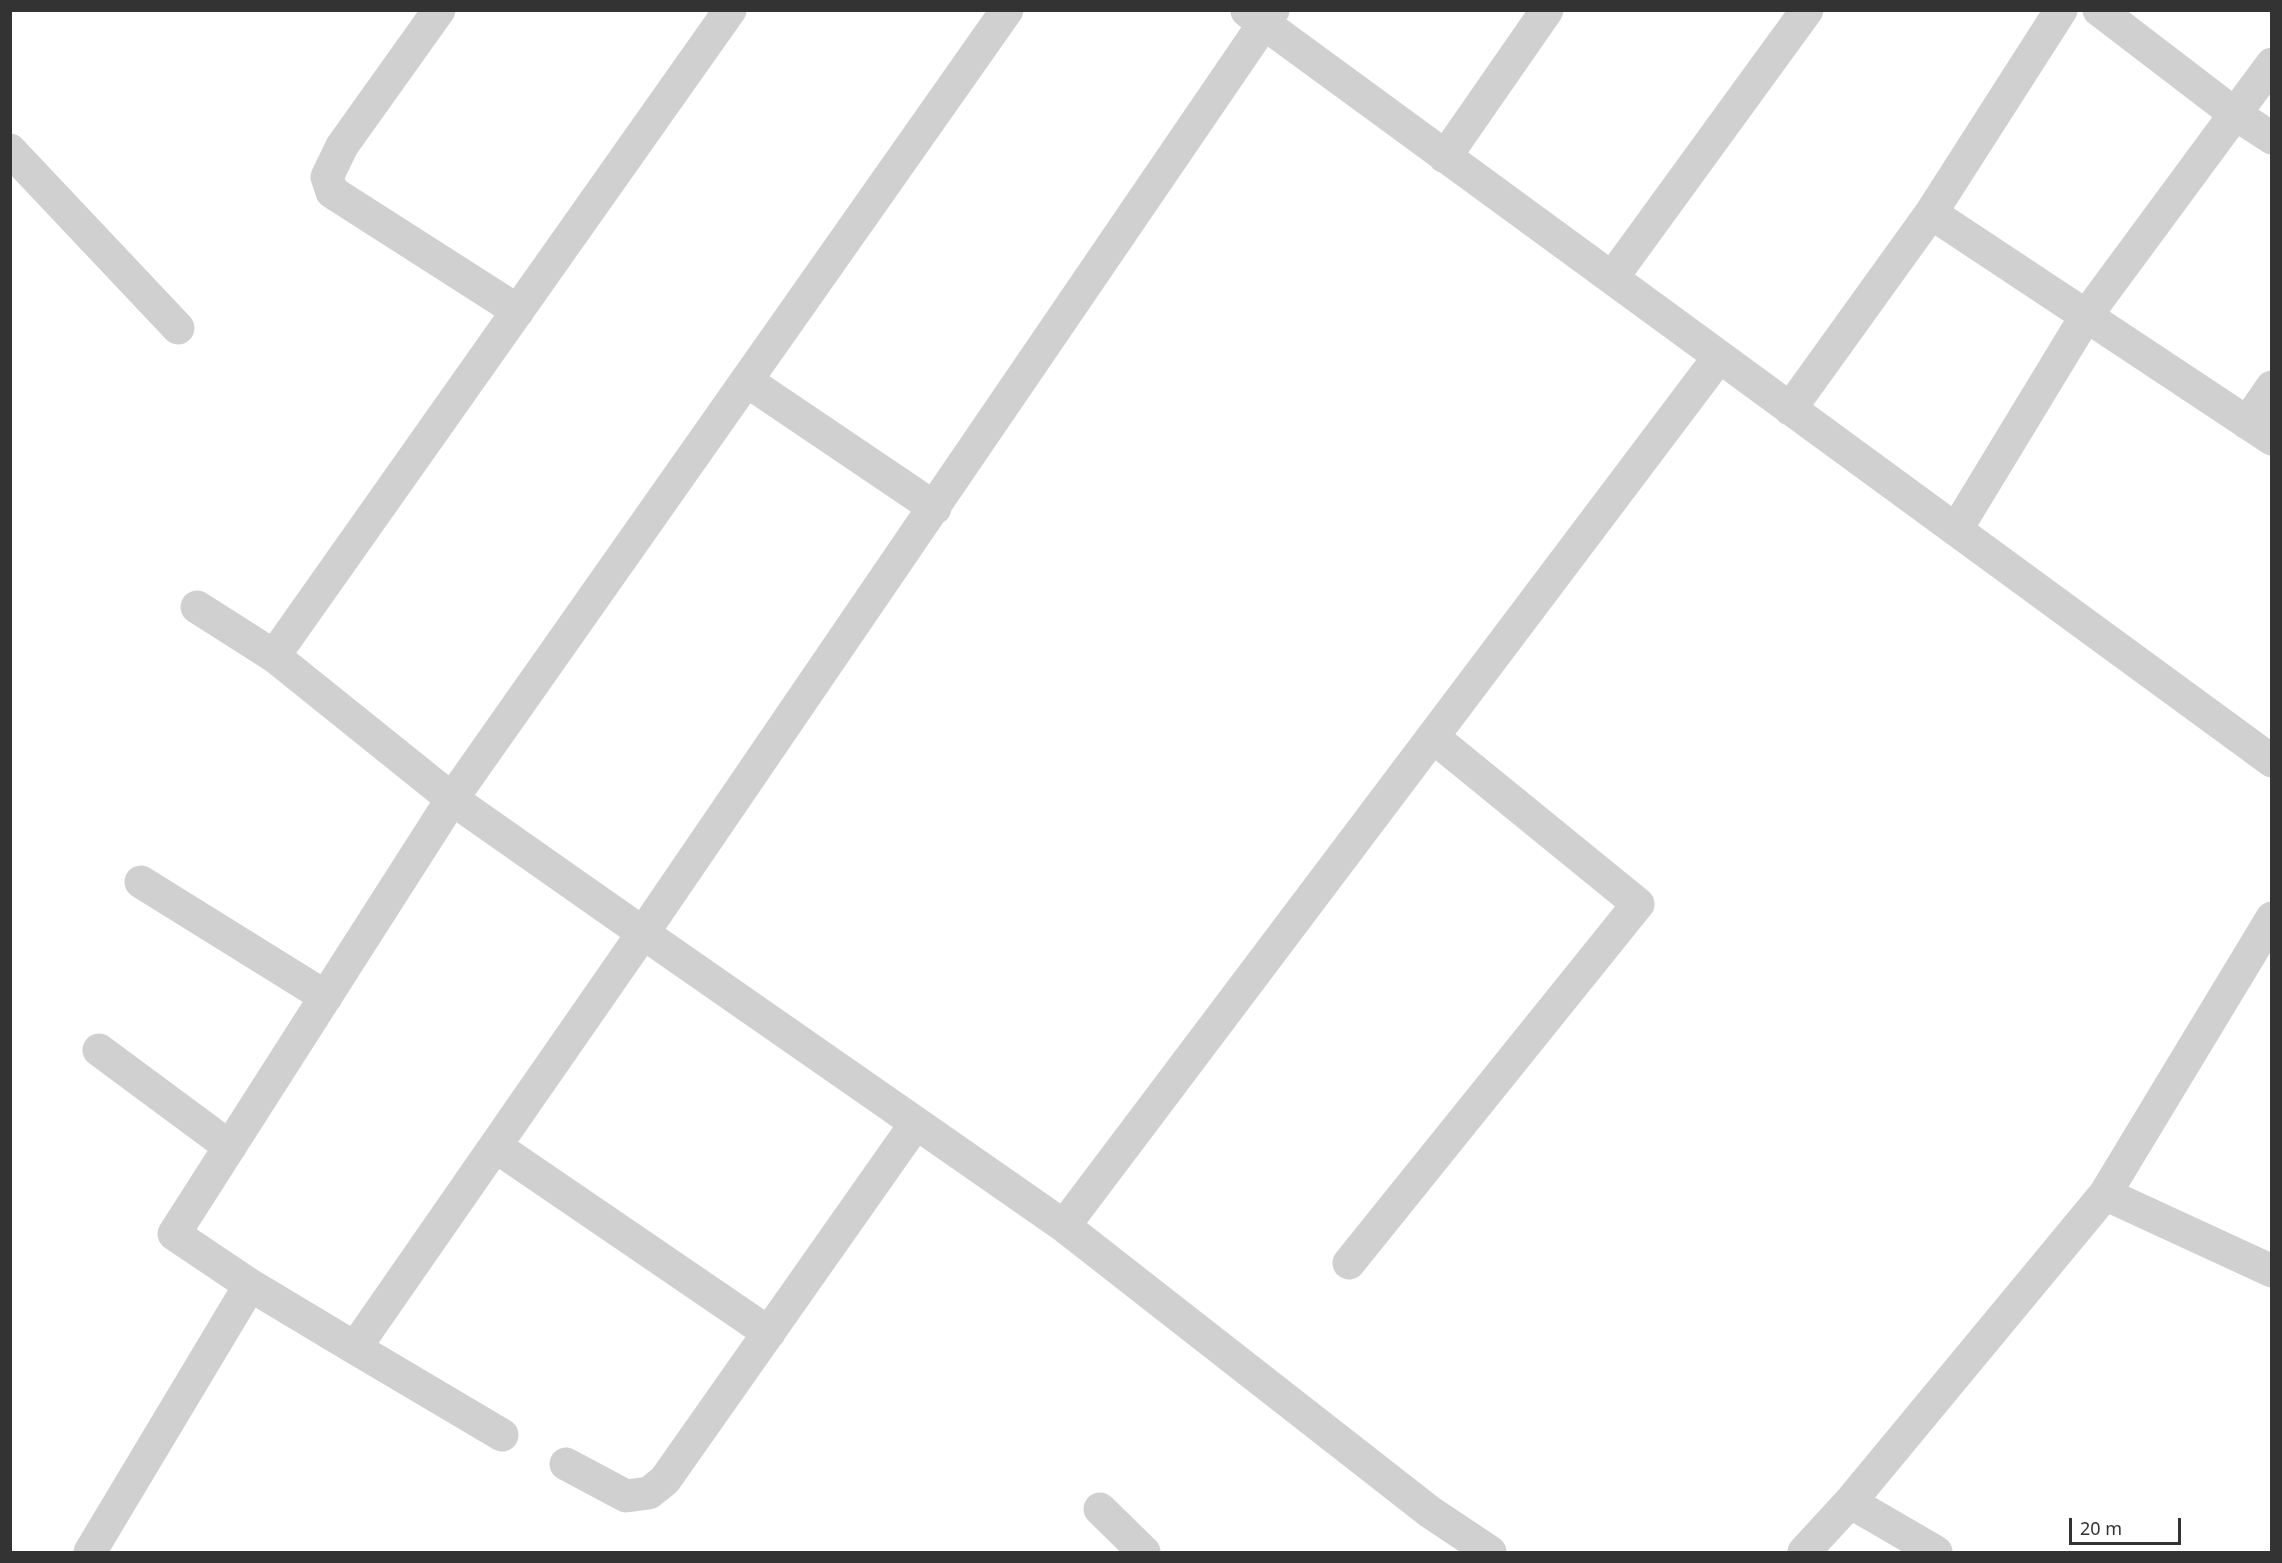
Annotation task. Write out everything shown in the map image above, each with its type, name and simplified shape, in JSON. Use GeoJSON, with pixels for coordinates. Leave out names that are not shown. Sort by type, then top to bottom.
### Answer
{"type":"FeatureCollection","features":[{"type":"Feature","properties":{"kind":"street"},"geometry":{"type":"LineString","coordinates":[[439,10],[342,146],[327,177],[332,192],[518,311]]}},
{"type":"Feature","properties":{"kind":"street"},"geometry":{"type":"LineString","coordinates":[[274,656],[730,10]]}},
{"type":"Feature","properties":{"kind":"street"},"geometry":{"type":"LineString","coordinates":[[502,1435],[250,1285],[174,1234],[452,800],[1007,10]]}},
{"type":"Feature","properties":{"kind":"street"},"geometry":{"type":"LineString","coordinates":[[1445,157],[1547,10]]}},
{"type":"Feature","properties":{"kind":"street"},"geometry":{"type":"LineString","coordinates":[[1612,278],[1806,10]]}},
{"type":"Feature","properties":{"kind":"street"},"geometry":{"type":"LineString","coordinates":[[1790,409],[1930,213],[2061,10]]}},
{"type":"Feature","properties":{"kind":"street"},"geometry":{"type":"LineString","coordinates":[[2099,10],[2235,114],[2271,138]]}},
{"type":"Feature","properties":{"kind":"street"},"geometry":{"type":"LineString","coordinates":[[355,1348],[935,508],[1261,15],[1445,157],[2271,761]]}},
{"type":"Feature","properties":{"kind":"street"},"geometry":{"type":"LineString","coordinates":[[1956,530],[2086,316],[2271,64]]}},
{"type":"Feature","properties":{"kind":"street"},"geometry":{"type":"LineString","coordinates":[[10,150],[178,328]]}},
{"type":"Feature","properties":{"kind":"street"},"geometry":{"type":"LineString","coordinates":[[1930,213],[2259,431],[2271,387]]}},
{"type":"Feature","properties":{"kind":"street"},"geometry":{"type":"LineString","coordinates":[[1064,1226],[1719,357]]}},
{"type":"Feature","properties":{"kind":"street"},"geometry":{"type":"LineString","coordinates":[[747,381],[935,508]]}},
{"type":"Feature","properties":{"kind":"street"},"geometry":{"type":"LineString","coordinates":[[197,607],[274,656],[452,800],[1064,1226],[1430,1512],[1490,1552]]}},
{"type":"Feature","properties":{"kind":"street"},"geometry":{"type":"LineString","coordinates":[[1349,1263],[1638,904],[1433,737]]}},
{"type":"Feature","properties":{"kind":"street"},"geometry":{"type":"LineString","coordinates":[[141,882],[326,997]]}},
{"type":"Feature","properties":{"kind":"street"},"geometry":{"type":"LineString","coordinates":[[1804,1552],[1850,1502],[2105,1194],[2271,918]]}},
{"type":"Feature","properties":{"kind":"street"},"geometry":{"type":"LineString","coordinates":[[99,1050],[230,1147]]}},
{"type":"Feature","properties":{"kind":"street"},"geometry":{"type":"LineString","coordinates":[[566,1464],[626,1496],[649,1493],[665,1480],[916,1123]]}},
{"type":"Feature","properties":{"kind":"street"},"geometry":{"type":"LineString","coordinates":[[495,1146],[769,1333]]}},
{"type":"Feature","properties":{"kind":"street"},"geometry":{"type":"LineString","coordinates":[[2105,1194],[2271,1271]]}},
{"type":"Feature","properties":{"kind":"street"},"geometry":{"type":"LineString","coordinates":[[90,1552],[250,1285]]}},
{"type":"Feature","properties":{"kind":"street"},"geometry":{"type":"LineString","coordinates":[[1850,1502],[1936,1552]]}},
{"type":"Feature","properties":{"kind":"street"},"geometry":{"type":"LineString","coordinates":[[1100,1509],[1144,1552]]}}]}
